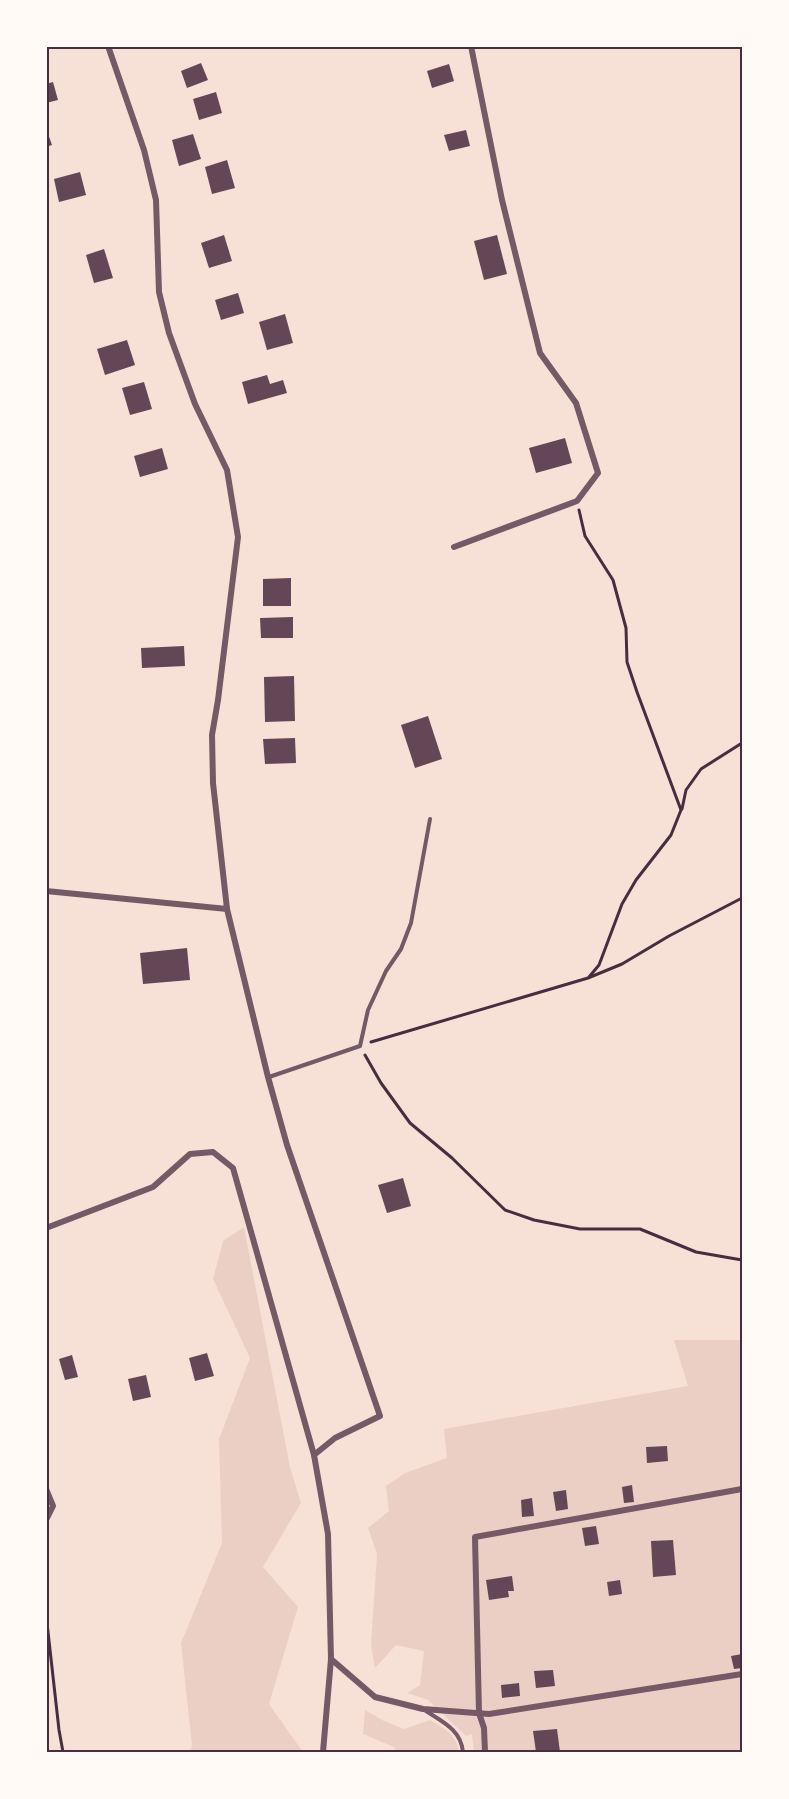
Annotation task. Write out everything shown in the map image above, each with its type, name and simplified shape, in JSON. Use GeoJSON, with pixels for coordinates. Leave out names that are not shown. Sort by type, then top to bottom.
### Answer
{"type":"FeatureCollection","features":[{"type":"Feature","properties":{"kind":"street"},"geometry":{"type":"LineString","coordinates":[[108,46],[144,150],[156,200],[159,292],[169,333],[195,404],[227,470],[238,537],[212,735],[213,783],[227,909],[268,1077],[288,1145],[380,1416],[335,1438],[314,1455]]}},
{"type":"Feature","properties":{"kind":"street"},"geometry":{"type":"LineString","coordinates":[[454,548],[577,501],[598,473],[576,403],[540,353],[502,200],[471,46]]}},
{"type":"Feature","properties":{"kind":"street"},"geometry":{"type":"LineString","coordinates":[[46,891],[227,909]]}},
{"type":"Feature","properties":{"kind":"street"},"geometry":{"type":"LineString","coordinates":[[46,1228],[153,1187],[190,1154],[213,1152],[233,1168],[314,1455],[328,1534],[331,1659],[323,1752]]}},
{"type":"Feature","properties":{"kind":"street"},"geometry":{"type":"LineString","coordinates":[[46,1489],[53,1506],[46,1520]]}},
{"type":"Feature","properties":{"kind":"street"},"geometry":{"type":"LineString","coordinates":[[485,1752],[484,1728],[479,1713],[475,1537],[742,1489]]}},
{"type":"Feature","properties":{"kind":"street"},"geometry":{"type":"LineString","coordinates":[[331,1659],[375,1697],[423,1709],[489,1714],[742,1674]]}},
{"type":"Feature","properties":{"kind":"lane"},"geometry":{"type":"LineString","coordinates":[[268,1077],[360,1046],[369,1010],[386,971],[401,949],[411,923],[430,819]]}},
{"type":"Feature","properties":{"kind":"lane"},"geometry":{"type":"LineString","coordinates":[[423,1709],[453,1729],[463,1752]]}},
{"type":"Feature","properties":{"kind":"path"},"geometry":{"type":"LineString","coordinates":[[577,501],[585,536],[613,580],[626,628],[627,662],[636,692],[681,810]]}},
{"type":"Feature","properties":{"kind":"path"},"geometry":{"type":"LineString","coordinates":[[588,978],[599,965],[622,904],[636,880],[671,835],[686,790],[701,770],[742,743]]}},
{"type":"Feature","properties":{"kind":"path"},"geometry":{"type":"LineString","coordinates":[[742,898],[669,936],[622,964],[588,978],[360,1046],[381,1083],[410,1123],[452,1158],[505,1210],[534,1220],[580,1229],[640,1229],[696,1252],[742,1260]]}},
{"type":"Feature","properties":{"kind":"path"},"geometry":{"type":"LineString","coordinates":[[46,1614],[63,1752]]}},
{"type":"Feature","properties":{"kind":"shaded area"},"geometry":{"type":"Polygon","coordinates":[[[244,1227],[290,1467],[301,1503],[263,1567],[298,1607],[269,1704],[303,1752],[190,1752],[192,1746],[181,1643],[222,1543],[219,1439],[250,1358],[213,1279],[223,1241],[244,1227]]]}},
{"type":"Feature","properties":{"kind":"shaded area"},"geometry":{"type":"Polygon","coordinates":[[[674,1340],[742,1340],[742,1752],[474,1752],[472,1734],[466,1736],[428,1700],[407,1693],[420,1685],[424,1651],[396,1645],[375,1668],[371,1645],[377,1554],[368,1528],[389,1511],[386,1486],[405,1473],[447,1458],[444,1429],[688,1386],[674,1340]]]}},
{"type":"Feature","properties":{"kind":"shaded area"},"geometry":{"type":"Polygon","coordinates":[[[365,1710],[404,1729],[430,1720],[453,1737],[459,1752],[397,1752],[394,1747],[363,1734],[365,1710]]]}},
{"type":"Feature","properties":{"kind":"building"},"geometry":{"type":"Polygon","coordinates":[[[201,63],[208,80],[187,88],[181,71],[201,63]]]}},
{"type":"Feature","properties":{"kind":"building"},"geometry":{"type":"Polygon","coordinates":[[[449,64],[454,81],[432,88],[427,71],[449,64]]]}},
{"type":"Feature","properties":{"kind":"building"},"geometry":{"type":"Polygon","coordinates":[[[53,82],[58,100],[46,103],[46,84],[53,82]]]}},
{"type":"Feature","properties":{"kind":"building"},"geometry":{"type":"Polygon","coordinates":[[[216,92],[222,113],[199,120],[193,99],[216,92]]]}},
{"type":"Feature","properties":{"kind":"building"},"geometry":{"type":"Polygon","coordinates":[[[46,128],[52,145],[46,147],[46,128]]]}},
{"type":"Feature","properties":{"kind":"building"},"geometry":{"type":"Polygon","coordinates":[[[466,130],[470,146],[449,151],[444,135],[466,130]]]}},
{"type":"Feature","properties":{"kind":"building"},"geometry":{"type":"Polygon","coordinates":[[[193,134],[201,159],[179,166],[172,140],[193,134]]]}},
{"type":"Feature","properties":{"kind":"building"},"geometry":{"type":"Polygon","coordinates":[[[227,160],[235,188],[212,194],[205,167],[227,160]]]}},
{"type":"Feature","properties":{"kind":"building"},"geometry":{"type":"Polygon","coordinates":[[[80,172],[86,195],[59,202],[54,179],[80,172]]]}},
{"type":"Feature","properties":{"kind":"building"},"geometry":{"type":"Polygon","coordinates":[[[224,235],[232,261],[209,268],[201,243],[224,235]]]}},
{"type":"Feature","properties":{"kind":"building"},"geometry":{"type":"Polygon","coordinates":[[[497,235],[507,274],[484,280],[474,241],[497,235]]]}},
{"type":"Feature","properties":{"kind":"building"},"geometry":{"type":"Polygon","coordinates":[[[104,249],[113,278],[94,283],[86,255],[104,249]]]}},
{"type":"Feature","properties":{"kind":"building"},"geometry":{"type":"Polygon","coordinates":[[[238,293],[244,313],[221,320],[215,300],[238,293]]]}},
{"type":"Feature","properties":{"kind":"building"},"geometry":{"type":"Polygon","coordinates":[[[285,314],[293,343],[267,350],[259,322],[285,314]]]}},
{"type":"Feature","properties":{"kind":"building"},"geometry":{"type":"Polygon","coordinates":[[[127,340],[135,365],[105,375],[97,349],[127,340]]]}},
{"type":"Feature","properties":{"kind":"building"},"geometry":{"type":"Polygon","coordinates":[[[267,375],[270,384],[283,380],[287,393],[248,404],[242,382],[267,375]]]}},
{"type":"Feature","properties":{"kind":"building"},"geometry":{"type":"Polygon","coordinates":[[[144,382],[152,409],[130,415],[122,388],[144,382]]]}},
{"type":"Feature","properties":{"kind":"building"},"geometry":{"type":"Polygon","coordinates":[[[565,438],[572,463],[536,473],[529,448],[565,438]]]}},
{"type":"Feature","properties":{"kind":"building"},"geometry":{"type":"Polygon","coordinates":[[[162,448],[168,469],[140,477],[134,456],[162,448]]]}},
{"type":"Feature","properties":{"kind":"building"},"geometry":{"type":"Polygon","coordinates":[[[291,578],[291,606],[263,606],[263,579],[291,578]]]}},
{"type":"Feature","properties":{"kind":"building"},"geometry":{"type":"Polygon","coordinates":[[[293,617],[293,638],[261,638],[260,618],[293,617]]]}},
{"type":"Feature","properties":{"kind":"building"},"geometry":{"type":"Polygon","coordinates":[[[184,646],[185,666],[142,668],[141,648],[184,646]]]}},
{"type":"Feature","properties":{"kind":"building"},"geometry":{"type":"Polygon","coordinates":[[[294,676],[295,721],[265,722],[264,677],[294,676]]]}},
{"type":"Feature","properties":{"kind":"building"},"geometry":{"type":"Polygon","coordinates":[[[428,716],[442,759],[415,768],[401,725],[428,716]]]}},
{"type":"Feature","properties":{"kind":"building"},"geometry":{"type":"Polygon","coordinates":[[[295,738],[296,763],[265,764],[263,739],[295,738]]]}},
{"type":"Feature","properties":{"kind":"building"},"geometry":{"type":"Polygon","coordinates":[[[187,948],[190,980],[143,984],[140,953],[187,948]]]}},
{"type":"Feature","properties":{"kind":"building"},"geometry":{"type":"Polygon","coordinates":[[[403,1178],[411,1206],[387,1213],[378,1185],[403,1178]]]}},
{"type":"Feature","properties":{"kind":"building"},"geometry":{"type":"Polygon","coordinates":[[[207,1353],[214,1376],[195,1381],[189,1358],[207,1353]]]}},
{"type":"Feature","properties":{"kind":"building"},"geometry":{"type":"Polygon","coordinates":[[[72,1355],[78,1377],[65,1380],[59,1359],[72,1355]]]}},
{"type":"Feature","properties":{"kind":"building"},"geometry":{"type":"Polygon","coordinates":[[[146,1375],[151,1397],[133,1401],[128,1379],[146,1375]]]}},
{"type":"Feature","properties":{"kind":"building"},"geometry":{"type":"Polygon","coordinates":[[[667,1446],[668,1461],[647,1463],[646,1447],[667,1446]]]}},
{"type":"Feature","properties":{"kind":"building"},"geometry":{"type":"Polygon","coordinates":[[[632,1485],[634,1502],[624,1503],[622,1487],[632,1485]]]}},
{"type":"Feature","properties":{"kind":"building"},"geometry":{"type":"Polygon","coordinates":[[[566,1490],[568,1509],[556,1511],[553,1492],[566,1490]]]}},
{"type":"Feature","properties":{"kind":"building"},"geometry":{"type":"Polygon","coordinates":[[[532,1498],[534,1516],[522,1517],[521,1500],[532,1498]]]}},
{"type":"Feature","properties":{"kind":"building"},"geometry":{"type":"Polygon","coordinates":[[[596,1526],[599,1544],[585,1546],[582,1528],[596,1526]]]}},
{"type":"Feature","properties":{"kind":"building"},"geometry":{"type":"Polygon","coordinates":[[[673,1540],[676,1575],[653,1577],[651,1541],[673,1540]]]}},
{"type":"Feature","properties":{"kind":"building"},"geometry":{"type":"Polygon","coordinates":[[[512,1576],[514,1591],[508,1591],[509,1597],[489,1600],[486,1580],[512,1576]]]}},
{"type":"Feature","properties":{"kind":"building"},"geometry":{"type":"Polygon","coordinates":[[[620,1580],[622,1594],[609,1596],[607,1582],[620,1580]]]}},
{"type":"Feature","properties":{"kind":"building"},"geometry":{"type":"Polygon","coordinates":[[[742,1654],[742,1668],[734,1669],[731,1656],[742,1654]]]}},
{"type":"Feature","properties":{"kind":"building"},"geometry":{"type":"Polygon","coordinates":[[[553,1670],[555,1686],[536,1688],[534,1671],[553,1670]]]}},
{"type":"Feature","properties":{"kind":"building"},"geometry":{"type":"Polygon","coordinates":[[[519,1683],[520,1696],[502,1698],[501,1685],[519,1683]]]}},
{"type":"Feature","properties":{"kind":"building"},"geometry":{"type":"Polygon","coordinates":[[[557,1729],[560,1752],[536,1752],[533,1731],[557,1729]]]}}]}
